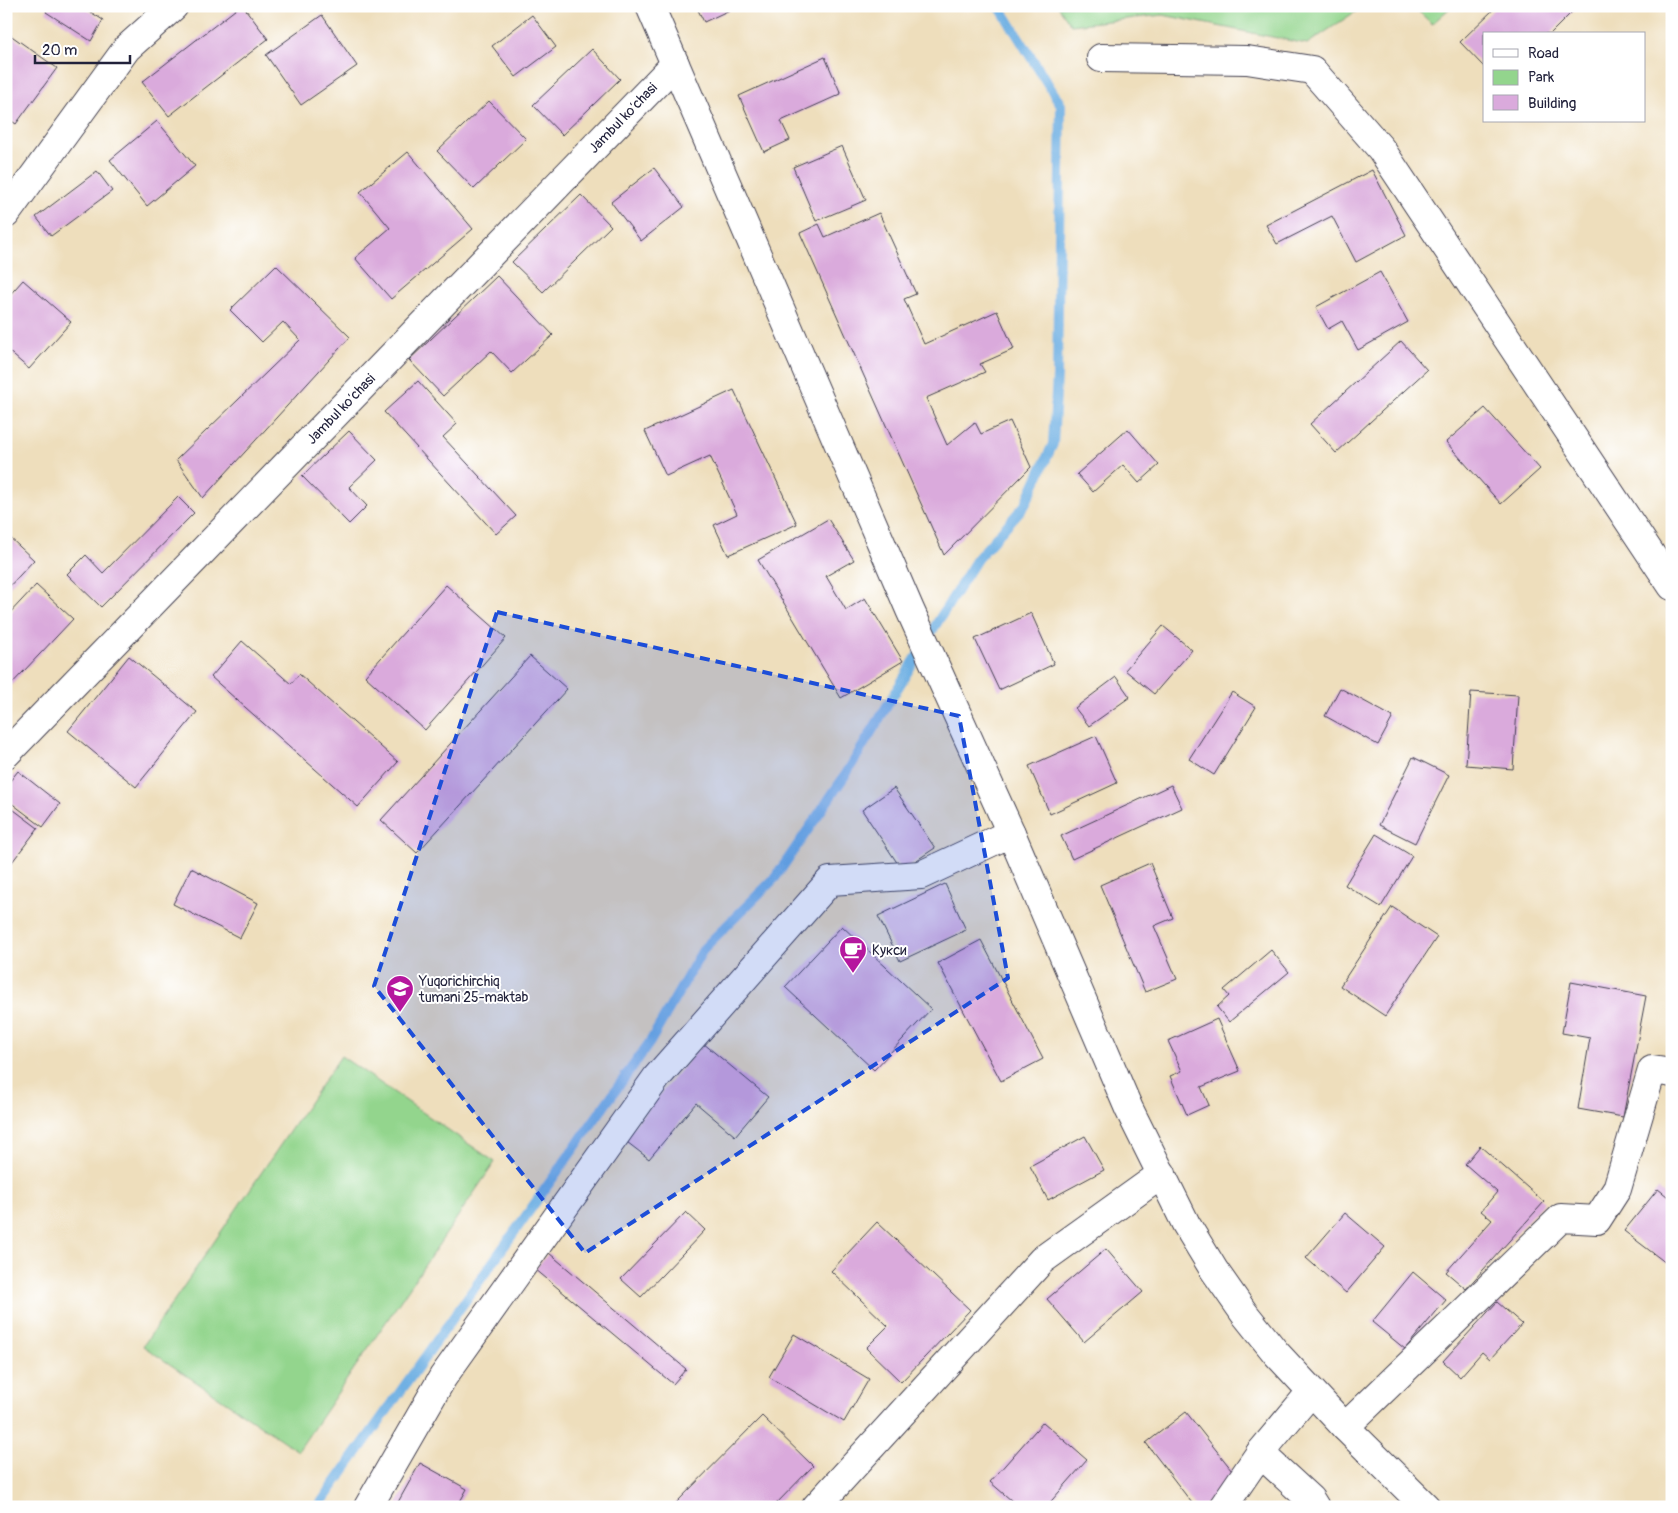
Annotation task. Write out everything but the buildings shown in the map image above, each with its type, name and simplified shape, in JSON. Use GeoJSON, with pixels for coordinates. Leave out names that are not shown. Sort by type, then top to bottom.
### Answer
{"type":"FeatureCollection","features":[{"type":"Feature","properties":{"kind":"street"},"geometry":{"type":"LineString","coordinates":[[6,214],[127,48],[174,6]]}},
{"type":"Feature","properties":{"kind":"street"},"geometry":{"type":"LineString","coordinates":[[650,6],[910,610],[1011,833],[1129,1109],[1186,1224],[1244,1313],[1311,1392],[1426,1507]]}},
{"type":"Feature","properties":{"kind":"street"},"geometry":{"type":"LineString","coordinates":[[1101,58],[1247,60],[1312,70],[1381,149],[1672,586]]}},
{"type":"Feature","properties":{"kind":"street","name":"Jambul ko‘chasi"},"geometry":{"type":"LineString","coordinates":[[6,754],[675,64]]}},
{"type":"Feature","properties":{"kind":"street"},"geometry":{"type":"LineString","coordinates":[[368,1507],[443,1377],[657,1077],[830,881],[921,875],[1011,833]]}},
{"type":"Feature","properties":{"kind":"street"},"geometry":{"type":"LineString","coordinates":[[1345,1427],[1561,1218],[1596,1220],[1618,1189],[1652,1070],[1672,1073]]}},
{"type":"Feature","properties":{"kind":"street"},"geometry":{"type":"LineString","coordinates":[[816,1507],[1042,1260],[1162,1174]]}},
{"type":"Feature","properties":{"kind":"street"},"geometry":{"type":"LineString","coordinates":[[1223,1507],[1260,1453],[1311,1392]]}},
{"type":"Feature","properties":{"kind":"street"},"geometry":{"type":"LineString","coordinates":[[1260,1453],[1310,1499],[1315,1507]]}},
{"type":"Feature","properties":{"kind":"highlighted area"},"geometry":{"type":"Polygon","coordinates":[[[497,612],[959,716],[1008,978],[585,1253],[374,986],[497,612]]]}},
{"type":"Feature","properties":{"kind":"green space"},"geometry":{"type":"Polygon","coordinates":[[[1058,6],[1364,6],[1307,44],[1163,15],[1071,25],[1058,6]]]}},
{"type":"Feature","properties":{"kind":"green space"},"geometry":{"type":"Polygon","coordinates":[[[1413,6],[1452,6],[1432,24],[1413,6]]]}},
{"type":"Feature","properties":{"kind":"green space"},"geometry":{"type":"Polygon","coordinates":[[[341,1056],[495,1162],[298,1451],[143,1346],[341,1056]]]}},
{"type":"Feature","properties":{"kind":"waterway"},"geometry":{"type":"LineString","coordinates":[[318,1507],[650,1042],[704,948],[775,878],[846,774],[977,559],[1025,505],[1053,444],[1057,376],[1061,105],[999,6]]}},
{"type":"Feature","properties":{"kind":"place","name":"Кукси"},"geometry":{"type":"Point","coordinates":[853,974]}},
{"type":"Feature","properties":{"kind":"place","name":"Yuqorichirchiq tumani 25-maktab"},"geometry":{"type":"Point","coordinates":[400,1013]}}]}
